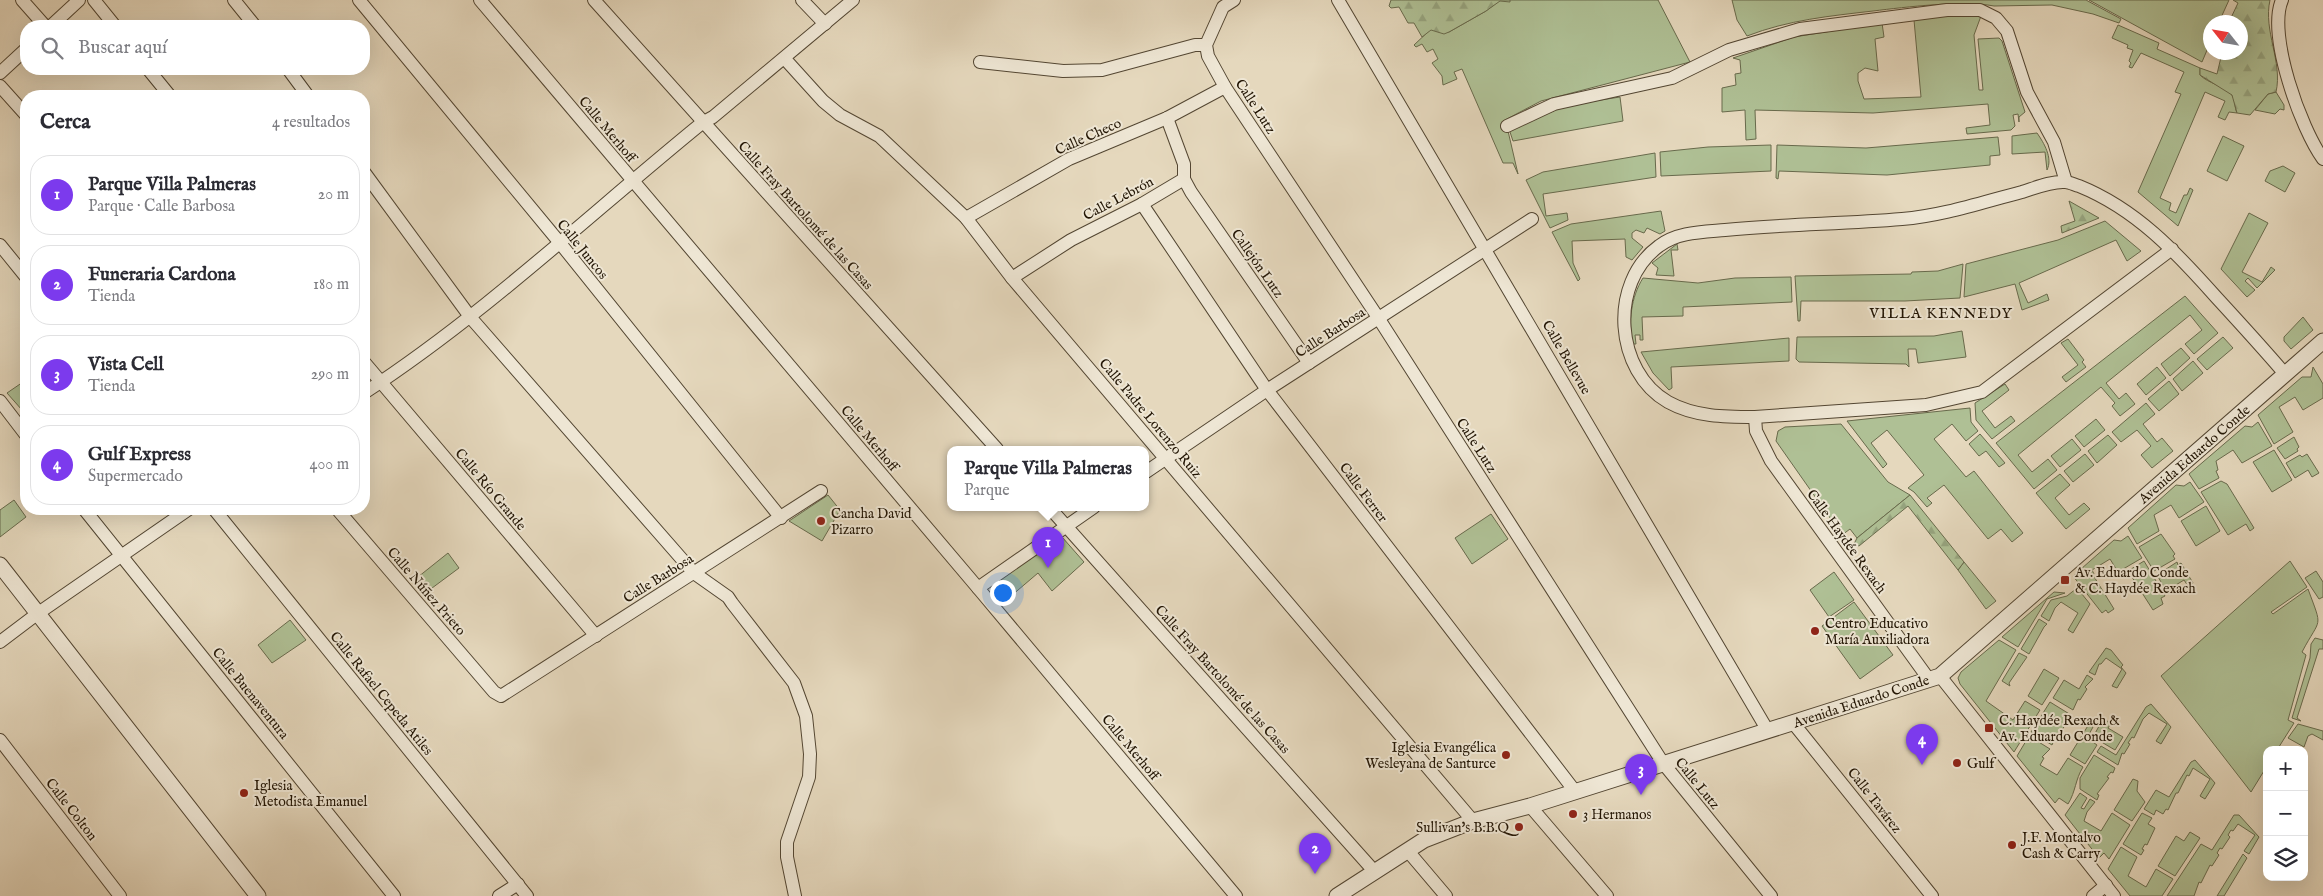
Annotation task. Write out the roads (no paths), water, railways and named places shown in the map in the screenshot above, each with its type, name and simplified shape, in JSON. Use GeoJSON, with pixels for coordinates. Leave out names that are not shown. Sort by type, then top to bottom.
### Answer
{"type":"FeatureCollection","features":[{"type":"Feature","properties":{"kind":"street"},"geometry":{"type":"LineString","coordinates":[[22,0],[40,20]]}},
{"type":"Feature","properties":{"kind":"street"},"geometry":{"type":"LineString","coordinates":[[57,20],[79,0]]}},
{"type":"Feature","properties":{"kind":"street"},"geometry":{"type":"LineString","coordinates":[[94,0],[110,20]]}},
{"type":"Feature","properties":{"kind":"street"},"geometry":{"type":"LineString","coordinates":[[234,0],[250,20]]}},
{"type":"Feature","properties":{"kind":"street","name":"Calle Juncos"},"geometry":{"type":"LineString","coordinates":[[359,0],[560,243],[781,518]]}},
{"type":"Feature","properties":{"kind":"street","name":"Calle Merhoff"},"geometry":{"type":"LineString","coordinates":[[480,0],[1236,896]]}},
{"type":"Feature","properties":{"kind":"street","name":"Calle Fray Bartolomé de las Casas"},"geometry":{"type":"LineString","coordinates":[[594,0],[702,123],[994,446]]}},
{"type":"Feature","properties":{"kind":"street"},"geometry":{"type":"LineString","coordinates":[[802,0],[826,24]]}},
{"type":"Feature","properties":{"kind":"street"},"geometry":{"type":"LineString","coordinates":[[370,389],[471,318],[631,180],[785,59],[853,0]]}},
{"type":"Feature","properties":{"kind":"street","name":"Calle Bellevue"},"geometry":{"type":"LineString","coordinates":[[1338,0],[1486,248],[1768,731]]}},
{"type":"Feature","properties":{"kind":"street"},"geometry":{"type":"LineString","coordinates":[[2282,0],[2278,10],[2278,28],[2294,99],[2317,151],[2323,159]]}},
{"type":"Feature","properties":{"kind":"street"},"geometry":{"type":"LineString","coordinates":[[980,62],[1063,71],[1102,70],[1195,45],[1206,45],[1225,2]]}},
{"type":"Feature","properties":{"kind":"street"},"geometry":{"type":"LineString","coordinates":[[1507,126],[1548,106],[1672,78],[1729,50],[1800,29],[1947,10],[1980,10],[1996,18],[2007,30],[2027,92],[2054,142],[2066,182]]}},
{"type":"Feature","properties":{"kind":"street","name":"Calle Lutz"},"geometry":{"type":"LineString","coordinates":[[1206,45],[1208,56],[1225,87],[1379,319],[1663,763],[1772,896]]}},
{"type":"Feature","properties":{"kind":"street"},"geometry":{"type":"LineString","coordinates":[[0,73],[20,55]]}},
{"type":"Feature","properties":{"kind":"street","name":"Calle Padre Lorenzo Ruiz"},"geometry":{"type":"LineString","coordinates":[[785,59],[823,101],[840,115],[879,136],[966,218],[1012,278],[1473,821]]}},
{"type":"Feature","properties":{"kind":"street"},"geometry":{"type":"LineString","coordinates":[[153,75],[165,90]]}},
{"type":"Feature","properties":{"kind":"street"},"geometry":{"type":"LineString","coordinates":[[292,75],[304,90]]}},
{"type":"Feature","properties":{"kind":"street"},"geometry":{"type":"LineString","coordinates":[[0,86],[20,108]]}},
{"type":"Feature","properties":{"kind":"street","name":"Calle Checo"},"geometry":{"type":"LineString","coordinates":[[966,218],[1069,159],[1167,118],[1225,87]]}},
{"type":"Feature","properties":{"kind":"street"},"geometry":{"type":"LineString","coordinates":[[1167,118],[1184,164],[1184,179]]}},
{"type":"Feature","properties":{"kind":"street","name":"Calle Lebrón"},"geometry":{"type":"LineString","coordinates":[[1012,278],[1071,240],[1142,204],[1184,179]]}},
{"type":"Feature","properties":{"kind":"street","name":"Callejón Lutz"},"geometry":{"type":"LineString","coordinates":[[1184,179],[1203,211],[1309,364]]}},
{"type":"Feature","properties":{"kind":"street"},"geometry":{"type":"LineString","coordinates":[[370,180],[471,318],[694,573],[728,597],[785,671],[800,697],[806,716],[810,754],[809,777],[787,842],[787,856],[795,896]]}},
{"type":"Feature","properties":{"kind":"street"},"geometry":{"type":"LineString","coordinates":[[2172,248],[1982,392],[1926,406],[1755,416],[1712,415],[1679,408],[1656,394],[1644,382],[1634,365],[1626,336],[1626,304],[1635,275],[1643,262],[1659,246],[1684,234],[1931,215],[2066,182],[2112,202],[2145,225],[2172,248],[2285,374]]}},
{"type":"Feature","properties":{"kind":"street","name":"Calle Ferrer"},"geometry":{"type":"LineString","coordinates":[[1142,204],[1267,390],[1574,790]]}},
{"type":"Feature","properties":{"kind":"street","name":"Calle Barbosa"},"geometry":{"type":"LineString","coordinates":[[1149,470],[1267,390],[1532,219]]}},
{"type":"Feature","properties":{"kind":"street"},"geometry":{"type":"LineString","coordinates":[[0,245],[20,270]]}},
{"type":"Feature","properties":{"kind":"street","name":"Avenida Eduardo Conde"},"geometry":{"type":"LineString","coordinates":[[1337,896],[1424,840],[1473,821],[1530,806],[1574,790],[1794,724],[1934,677],[2323,341]]}},
{"type":"Feature","properties":{"kind":"street","name":"Calle Río Grande"},"geometry":{"type":"LineString","coordinates":[[370,369],[596,636]]}},
{"type":"Feature","properties":{"kind":"street"},"geometry":{"type":"LineString","coordinates":[[0,401],[20,427]]}},
{"type":"Feature","properties":{"kind":"street","name":"Calle Haydée Rexach"},"geometry":{"type":"LineString","coordinates":[[1755,416],[1756,431],[1771,461],[1934,677],[2114,896]]}},
{"type":"Feature","properties":{"kind":"street","name":"Calle Barbosa"},"geometry":{"type":"LineString","coordinates":[[511,691],[821,491]]}},
{"type":"Feature","properties":{"kind":"street","name":"Calle Fray Bartolomé de las Casas"},"geometry":{"type":"LineString","coordinates":[[1053,511],[1374,871]]}},
{"type":"Feature","properties":{"kind":"street"},"geometry":{"type":"LineString","coordinates":[[978,588],[1088,511]]}},
{"type":"Feature","properties":{"kind":"street","name":"Calle Buenaventura"},"geometry":{"type":"LineString","coordinates":[[89,515],[394,896]]}},
{"type":"Feature","properties":{"kind":"street"},"geometry":{"type":"LineString","coordinates":[[0,642],[37,614],[180,515]]}},
{"type":"Feature","properties":{"kind":"street","name":"Calle Rafael Cepeda Atiles"},"geometry":{"type":"LineString","coordinates":[[219,515],[527,896]]}},
{"type":"Feature","properties":{"kind":"street","name":"Calle Núñez Prieto"},"geometry":{"type":"LineString","coordinates":[[343,515],[494,692],[501,696],[511,691]]}},
{"type":"Feature","properties":{"kind":"street"},"geometry":{"type":"LineString","coordinates":[[0,565],[258,896]]}},
{"type":"Feature","properties":{"kind":"street","name":"Calle Tavárez"},"geometry":{"type":"LineString","coordinates":[[1794,724],[1932,896]]}},
{"type":"Feature","properties":{"kind":"street","name":"Calle Colton"},"geometry":{"type":"LineString","coordinates":[[0,740],[120,896]]}},
{"type":"Feature","properties":{"kind":"street"},"geometry":{"type":"LineString","coordinates":[[1530,806],[1607,896]]}},
{"type":"Feature","properties":{"kind":"street"},"geometry":{"type":"LineString","coordinates":[[1406,850],[1446,896]]}},
{"type":"Feature","properties":{"kind":"street"},"geometry":{"type":"LineString","coordinates":[[500,896],[518,884]]}},
{"type":"Feature","properties":{"kind":"street"},"geometry":{"type":"LineString","coordinates":[[2093,896],[2106,885]]}},
{"type":"Feature","properties":{"kind":"place","name":"Cancha David Pizarro"},"geometry":{"type":"Point","coordinates":[821,521]}},
{"type":"Feature","properties":{"kind":"place","name":"Parque Villa Palmeras"},"geometry":{"type":"Point","coordinates":[1048,568]}},
{"type":"Feature","properties":{"kind":"place","name":"Av. Eduardo Conde & C. Haydée Rexach"},"geometry":{"type":"Point","coordinates":[2065,580]}},
{"type":"Feature","properties":{"kind":"place","name":"Centro Educativo María Auxiliadora"},"geometry":{"type":"Point","coordinates":[1815,631]}},
{"type":"Feature","properties":{"kind":"place","name":"C. Haydée Rexach & Av. Eduardo Conde"},"geometry":{"type":"Point","coordinates":[1989,728]}},
{"type":"Feature","properties":{"kind":"place","name":"Iglesia Evangélica Wesleyana de Santurce"},"geometry":{"type":"Point","coordinates":[1506,755]}},
{"type":"Feature","properties":{"kind":"place","name":"Gulf"},"geometry":{"type":"Point","coordinates":[1957,763]}},
{"type":"Feature","properties":{"kind":"place","name":"Gulf Express"},"geometry":{"type":"Point","coordinates":[1922,765]}},
{"type":"Feature","properties":{"kind":"place","name":"Iglesia Metodista Emanuel"},"geometry":{"type":"Point","coordinates":[244,793]}},
{"type":"Feature","properties":{"kind":"place","name":"Vista Cell"},"geometry":{"type":"Point","coordinates":[1641,795]}},
{"type":"Feature","properties":{"kind":"place","name":"3 Hermanos"},"geometry":{"type":"Point","coordinates":[1573,814]}},
{"type":"Feature","properties":{"kind":"place","name":"Sullivan's B.B.Q"},"geometry":{"type":"Point","coordinates":[1519,827]}},
{"type":"Feature","properties":{"kind":"place","name":"J.F. Montalvo Cash & Carry"},"geometry":{"type":"Point","coordinates":[2012,845]}},
{"type":"Feature","properties":{"kind":"place","name":"Funeraria Cardona"},"geometry":{"type":"Point","coordinates":[1315,874]}},
{"type":"Feature","properties":{"kind":"district","name":"VILLA KENNEDY"},"geometry":{"type":"Point","coordinates":[1941,313]}}]}
